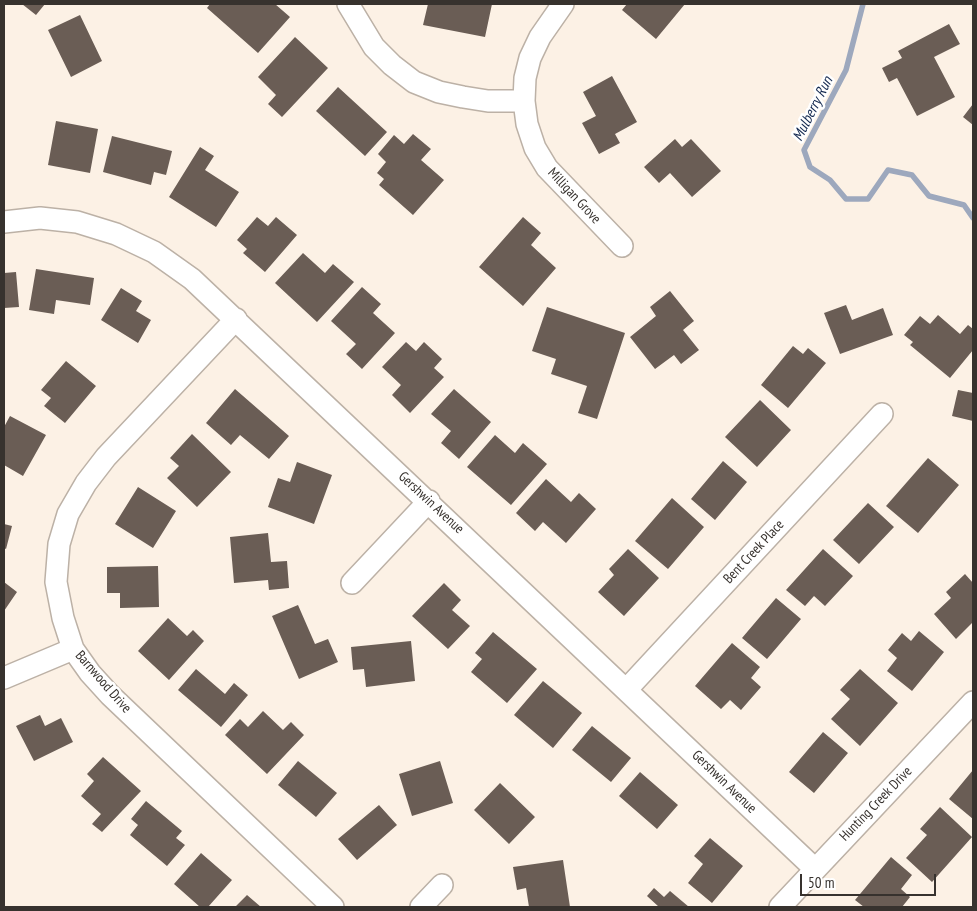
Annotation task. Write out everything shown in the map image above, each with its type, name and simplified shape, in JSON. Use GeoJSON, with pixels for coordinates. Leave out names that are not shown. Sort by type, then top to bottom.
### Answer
{"type":"FeatureCollection","features":[{"type":"Feature","properties":{"kind":"street"},"geometry":{"type":"LineString","coordinates":[[348,4],[374,47],[392,65],[414,82],[439,92],[488,101],[524,100]]}},
{"type":"Feature","properties":{"kind":"street","name":"Milligan Grove"},"geometry":{"type":"LineString","coordinates":[[563,4],[540,37],[530,58],[525,78],[524,100],[527,124],[535,148],[547,168],[622,246]]}},
{"type":"Feature","properties":{"kind":"street","name":"Gershwin Avenue"},"geometry":{"type":"LineString","coordinates":[[4,222],[40,218],[77,222],[116,234],[154,252],[185,274],[236,319],[815,868]]}},
{"type":"Feature","properties":{"kind":"street","name":"Barnwood Drive"},"geometry":{"type":"LineString","coordinates":[[236,319],[106,457],[86,483],[68,514],[59,544],[56,582],[62,618],[73,649],[110,695],[333,907]]}},
{"type":"Feature","properties":{"kind":"street","name":"Bent Creek Place"},"geometry":{"type":"LineString","coordinates":[[626,689],[882,414]]}},
{"type":"Feature","properties":{"kind":"street"},"geometry":{"type":"LineString","coordinates":[[352,583],[428,501]]}},
{"type":"Feature","properties":{"kind":"street"},"geometry":{"type":"LineString","coordinates":[[4,678],[73,649]]}},
{"type":"Feature","properties":{"kind":"street","name":"Hunting Creek Drive"},"geometry":{"type":"LineString","coordinates":[[780,907],[973,702]]}},
{"type":"Feature","properties":{"kind":"street"},"geometry":{"type":"LineString","coordinates":[[421,907],[442,885]]}},
{"type":"Feature","properties":{"kind":"building"},"geometry":{"type":"Polygon","coordinates":[[[22,4],[45,4],[36,15],[22,4]]]}},
{"type":"Feature","properties":{"kind":"building"},"geometry":{"type":"Polygon","coordinates":[[[210,4],[275,4],[290,17],[258,53],[207,8],[210,4]]]}},
{"type":"Feature","properties":{"kind":"building"},"geometry":{"type":"Polygon","coordinates":[[[428,4],[492,4],[485,37],[423,25],[428,4]]]}},
{"type":"Feature","properties":{"kind":"building"},"geometry":{"type":"Polygon","coordinates":[[[627,4],[685,4],[656,39],[622,10],[627,4]]]}},
{"type":"Feature","properties":{"kind":"building"},"geometry":{"type":"Polygon","coordinates":[[[80,15],[102,61],[71,77],[48,30],[80,15]]]}},
{"type":"Feature","properties":{"kind":"building"},"geometry":{"type":"Polygon","coordinates":[[[949,24],[960,44],[934,57],[955,97],[917,116],[897,78],[889,82],[882,68],[902,58],[898,51],[949,24]]]}},
{"type":"Feature","properties":{"kind":"building"},"geometry":{"type":"Polygon","coordinates":[[[295,37],[328,68],[282,117],[268,104],[276,95],[258,77],[295,37]]]}},
{"type":"Feature","properties":{"kind":"building"},"geometry":{"type":"Polygon","coordinates":[[[612,76],[637,122],[615,134],[620,143],[599,154],[582,123],[596,116],[583,92],[612,76]]]}},
{"type":"Feature","properties":{"kind":"building"},"geometry":{"type":"Polygon","coordinates":[[[338,87],[387,132],[365,156],[316,111],[338,87]]]}},
{"type":"Feature","properties":{"kind":"building"},"geometry":{"type":"Polygon","coordinates":[[[973,104],[973,125],[963,117],[973,104]]]}},
{"type":"Feature","properties":{"kind":"building"},"geometry":{"type":"Polygon","coordinates":[[[56,121],[98,129],[90,173],[48,165],[56,121]]]}},
{"type":"Feature","properties":{"kind":"building"},"geometry":{"type":"Polygon","coordinates":[[[413,134],[431,149],[421,160],[444,180],[413,215],[379,185],[384,179],[377,173],[386,162],[378,154],[394,135],[404,144],[413,134]]]}},
{"type":"Feature","properties":{"kind":"building"},"geometry":{"type":"Polygon","coordinates":[[[112,136],[172,151],[166,175],[154,172],[151,185],[103,172],[112,136]]]}},
{"type":"Feature","properties":{"kind":"building"},"geometry":{"type":"Polygon","coordinates":[[[675,139],[682,147],[691,139],[721,171],[692,197],[670,173],[659,183],[644,167],[675,139]]]}},
{"type":"Feature","properties":{"kind":"building"},"geometry":{"type":"Polygon","coordinates":[[[200,147],[214,156],[205,170],[239,192],[216,227],[169,197],[200,147]]]}},
{"type":"Feature","properties":{"kind":"building"},"geometry":{"type":"Polygon","coordinates":[[[257,217],[268,226],[276,217],[297,235],[265,272],[243,253],[247,249],[237,240],[257,217]]]}},
{"type":"Feature","properties":{"kind":"building"},"geometry":{"type":"Polygon","coordinates":[[[523,217],[541,233],[531,245],[556,268],[523,306],[479,267],[523,217]]]}},
{"type":"Feature","properties":{"kind":"building"},"geometry":{"type":"Polygon","coordinates":[[[303,253],[325,273],[333,264],[354,282],[317,322],[275,283],[303,253]]]}},
{"type":"Feature","properties":{"kind":"building"},"geometry":{"type":"Polygon","coordinates":[[[36,269],[94,278],[90,305],[56,300],[54,314],[29,310],[36,269]]]}},
{"type":"Feature","properties":{"kind":"building"},"geometry":{"type":"Polygon","coordinates":[[[16,272],[19,307],[4,308],[4,273],[16,272]]]}},
{"type":"Feature","properties":{"kind":"building"},"geometry":{"type":"Polygon","coordinates":[[[362,287],[381,304],[373,313],[395,333],[362,369],[346,354],[356,344],[331,321],[362,287]]]}},
{"type":"Feature","properties":{"kind":"building"},"geometry":{"type":"Polygon","coordinates":[[[121,288],[142,301],[136,311],[151,320],[138,343],[101,320],[121,288]]]}},
{"type":"Feature","properties":{"kind":"building"},"geometry":{"type":"Polygon","coordinates":[[[670,291],[694,321],[683,330],[699,350],[681,364],[674,355],[655,369],[630,337],[656,316],[650,307],[670,291]]]}},
{"type":"Feature","properties":{"kind":"building"},"geometry":{"type":"Polygon","coordinates":[[[846,305],[852,320],[883,308],[893,335],[840,354],[824,313],[846,305]]]}},
{"type":"Feature","properties":{"kind":"building"},"geometry":{"type":"Polygon","coordinates":[[[547,307],[625,333],[597,419],[578,413],[587,386],[551,374],[556,359],[532,351],[547,307]]]}},
{"type":"Feature","properties":{"kind":"building"},"geometry":{"type":"Polygon","coordinates":[[[938,315],[960,334],[968,325],[973,329],[973,350],[950,378],[910,345],[913,342],[904,335],[920,316],[930,324],[938,315]]]}},
{"type":"Feature","properties":{"kind":"building"},"geometry":{"type":"Polygon","coordinates":[[[406,342],[416,351],[424,342],[442,359],[434,368],[444,377],[410,413],[392,395],[401,385],[382,367],[406,342]]]}},
{"type":"Feature","properties":{"kind":"building"},"geometry":{"type":"Polygon","coordinates":[[[793,346],[803,354],[808,348],[826,363],[788,408],[761,385],[793,346]]]}},
{"type":"Feature","properties":{"kind":"building"},"geometry":{"type":"Polygon","coordinates":[[[66,361],[96,386],[65,423],[44,406],[51,398],[41,390],[66,361]]]}},
{"type":"Feature","properties":{"kind":"building"},"geometry":{"type":"Polygon","coordinates":[[[235,389],[289,436],[269,459],[240,435],[231,445],[206,423],[235,389]]]}},
{"type":"Feature","properties":{"kind":"building"},"geometry":{"type":"Polygon","coordinates":[[[454,389],[491,422],[459,459],[441,443],[451,431],[431,414],[454,389]]]}},
{"type":"Feature","properties":{"kind":"building"},"geometry":{"type":"Polygon","coordinates":[[[958,390],[973,393],[973,421],[952,416],[958,390]]]}},
{"type":"Feature","properties":{"kind":"building"},"geometry":{"type":"Polygon","coordinates":[[[760,400],[791,430],[757,467],[725,437],[760,400]]]}},
{"type":"Feature","properties":{"kind":"building"},"geometry":{"type":"Polygon","coordinates":[[[10,416],[46,435],[23,476],[4,465],[4,427],[10,416]]]}},
{"type":"Feature","properties":{"kind":"building"},"geometry":{"type":"Polygon","coordinates":[[[192,434],[231,472],[197,507],[167,478],[179,466],[170,458],[192,434]]]}},
{"type":"Feature","properties":{"kind":"building"},"geometry":{"type":"Polygon","coordinates":[[[495,435],[515,453],[523,443],[547,464],[511,505],[467,467],[495,435]]]}},
{"type":"Feature","properties":{"kind":"building"},"geometry":{"type":"Polygon","coordinates":[[[928,458],[959,485],[918,533],[886,506],[928,458]]]}},
{"type":"Feature","properties":{"kind":"building"},"geometry":{"type":"Polygon","coordinates":[[[723,461],[747,482],[715,520],[691,499],[723,461]]]}},
{"type":"Feature","properties":{"kind":"building"},"geometry":{"type":"Polygon","coordinates":[[[297,462],[332,475],[314,524],[268,507],[278,478],[290,482],[297,462]]]}},
{"type":"Feature","properties":{"kind":"building"},"geometry":{"type":"Polygon","coordinates":[[[546,479],[571,502],[579,493],[596,509],[566,543],[543,522],[535,531],[516,513],[546,479]]]}},
{"type":"Feature","properties":{"kind":"building"},"geometry":{"type":"Polygon","coordinates":[[[138,487],[176,511],[153,548],[115,524],[138,487]]]}},
{"type":"Feature","properties":{"kind":"building"},"geometry":{"type":"Polygon","coordinates":[[[672,498],[704,527],[668,569],[635,541],[672,498]]]}},
{"type":"Feature","properties":{"kind":"building"},"geometry":{"type":"Polygon","coordinates":[[[868,503],[894,527],[859,564],[833,540],[868,503]]]}},
{"type":"Feature","properties":{"kind":"building"},"geometry":{"type":"Polygon","coordinates":[[[4,524],[12,526],[6,549],[4,548],[4,524]]]}},
{"type":"Feature","properties":{"kind":"building"},"geometry":{"type":"Polygon","coordinates":[[[268,533],[271,562],[287,561],[289,588],[269,590],[268,580],[234,583],[230,537],[268,533]]]}},
{"type":"Feature","properties":{"kind":"building"},"geometry":{"type":"Polygon","coordinates":[[[628,549],[659,578],[624,616],[598,592],[614,575],[609,569],[628,549]]]}},
{"type":"Feature","properties":{"kind":"building"},"geometry":{"type":"Polygon","coordinates":[[[823,549],[853,576],[825,606],[814,596],[805,606],[786,590],[823,549]]]}},
{"type":"Feature","properties":{"kind":"building"},"geometry":{"type":"Polygon","coordinates":[[[158,566],[159,607],[120,608],[120,593],[107,593],[107,567],[158,566]]]}},
{"type":"Feature","properties":{"kind":"building"},"geometry":{"type":"Polygon","coordinates":[[[965,574],[973,583],[973,622],[956,639],[934,614],[951,598],[946,592],[965,574]]]}},
{"type":"Feature","properties":{"kind":"building"},"geometry":{"type":"Polygon","coordinates":[[[4,582],[17,592],[4,611],[4,582]]]}},
{"type":"Feature","properties":{"kind":"building"},"geometry":{"type":"Polygon","coordinates":[[[444,583],[461,600],[452,610],[470,626],[448,649],[412,616],[444,583]]]}},
{"type":"Feature","properties":{"kind":"building"},"geometry":{"type":"Polygon","coordinates":[[[776,598],[801,619],[767,659],[742,638],[776,598]]]}},
{"type":"Feature","properties":{"kind":"building"},"geometry":{"type":"Polygon","coordinates":[[[298,605],[315,644],[328,639],[338,662],[299,679],[272,616],[298,605]]]}},
{"type":"Feature","properties":{"kind":"building"},"geometry":{"type":"Polygon","coordinates":[[[168,618],[187,636],[193,630],[204,641],[169,680],[138,651],[168,618]]]}},
{"type":"Feature","properties":{"kind":"building"},"geometry":{"type":"Polygon","coordinates":[[[919,631],[944,652],[912,691],[887,671],[897,658],[888,650],[902,633],[911,641],[919,631]]]}},
{"type":"Feature","properties":{"kind":"building"},"geometry":{"type":"Polygon","coordinates":[[[493,632],[537,669],[507,703],[471,672],[482,659],[475,653],[493,632]]]}},
{"type":"Feature","properties":{"kind":"building"},"geometry":{"type":"Polygon","coordinates":[[[411,641],[415,681],[366,687],[364,669],[353,670],[351,647],[411,641]]]}},
{"type":"Feature","properties":{"kind":"building"},"geometry":{"type":"Polygon","coordinates":[[[732,643],[760,667],[751,678],[761,687],[741,710],[730,700],[721,709],[695,686],[732,643]]]}},
{"type":"Feature","properties":{"kind":"building"},"geometry":{"type":"Polygon","coordinates":[[[196,669],[225,694],[234,683],[248,695],[221,727],[178,690],[196,669]]]}},
{"type":"Feature","properties":{"kind":"building"},"geometry":{"type":"Polygon","coordinates":[[[860,669],[898,703],[860,746],[831,719],[850,699],[840,690],[860,669]]]}},
{"type":"Feature","properties":{"kind":"building"},"geometry":{"type":"Polygon","coordinates":[[[543,681],[582,713],[553,748],[514,715],[543,681]]]}},
{"type":"Feature","properties":{"kind":"building"},"geometry":{"type":"Polygon","coordinates":[[[263,711],[283,730],[291,722],[304,735],[267,774],[225,735],[240,719],[248,727],[263,711]]]}},
{"type":"Feature","properties":{"kind":"building"},"geometry":{"type":"Polygon","coordinates":[[[40,715],[45,726],[61,718],[73,742],[34,761],[16,726],[40,715]]]}},
{"type":"Feature","properties":{"kind":"building"},"geometry":{"type":"Polygon","coordinates":[[[592,726],[631,758],[611,782],[572,750],[592,726]]]}},
{"type":"Feature","properties":{"kind":"building"},"geometry":{"type":"Polygon","coordinates":[[[823,732],[848,753],[814,793],[789,772],[823,732]]]}},
{"type":"Feature","properties":{"kind":"building"},"geometry":{"type":"Polygon","coordinates":[[[103,757],[141,791],[102,832],[92,824],[101,814],[81,796],[94,781],[87,774],[103,757]]]}},
{"type":"Feature","properties":{"kind":"building"},"geometry":{"type":"Polygon","coordinates":[[[298,761],[337,793],[316,817],[278,785],[298,761]]]}},
{"type":"Feature","properties":{"kind":"building"},"geometry":{"type":"Polygon","coordinates":[[[440,761],[453,803],[412,816],[399,774],[440,761]]]}},
{"type":"Feature","properties":{"kind":"building"},"geometry":{"type":"Polygon","coordinates":[[[973,770],[973,819],[949,799],[973,770]]]}},
{"type":"Feature","properties":{"kind":"building"},"geometry":{"type":"Polygon","coordinates":[[[640,772],[678,805],[657,829],[619,796],[640,772]]]}},
{"type":"Feature","properties":{"kind":"building"},"geometry":{"type":"Polygon","coordinates":[[[500,783],[535,817],[509,844],[474,810],[500,783]]]}},
{"type":"Feature","properties":{"kind":"building"},"geometry":{"type":"Polygon","coordinates":[[[146,801],[182,831],[176,838],[185,845],[167,866],[130,835],[138,825],[131,819],[146,801]]]}},
{"type":"Feature","properties":{"kind":"building"},"geometry":{"type":"Polygon","coordinates":[[[379,805],[397,825],[357,860],[338,839],[379,805]]]}},
{"type":"Feature","properties":{"kind":"building"},"geometry":{"type":"Polygon","coordinates":[[[940,807],[972,837],[932,882],[906,858],[927,835],[920,829],[940,807]]]}},
{"type":"Feature","properties":{"kind":"building"},"geometry":{"type":"Polygon","coordinates":[[[710,838],[743,866],[712,903],[688,883],[703,864],[694,856],[710,838]]]}},
{"type":"Feature","properties":{"kind":"building"},"geometry":{"type":"Polygon","coordinates":[[[201,853],[232,880],[208,907],[200,907],[174,884],[201,853]]]}},
{"type":"Feature","properties":{"kind":"building"},"geometry":{"type":"Polygon","coordinates":[[[891,857],[912,875],[901,889],[910,897],[902,907],[864,907],[855,900],[891,857]]]}},
{"type":"Feature","properties":{"kind":"building"},"geometry":{"type":"Polygon","coordinates":[[[563,860],[570,907],[529,907],[526,888],[517,890],[513,867],[563,860]]]}},
{"type":"Feature","properties":{"kind":"building"},"geometry":{"type":"Polygon","coordinates":[[[654,888],[664,897],[670,891],[689,907],[659,907],[647,896],[654,888]]]}},
{"type":"Feature","properties":{"kind":"building"},"geometry":{"type":"Polygon","coordinates":[[[247,895],[261,907],[235,907],[247,895]]]}},
{"type":"Feature","properties":{"kind":"waterway","name":"Mulberry Run"},"geometry":{"type":"LineString","coordinates":[[863,4],[846,70],[804,150],[810,167],[830,180],[846,199],[868,199],[888,170],[912,175],[929,196],[964,205],[973,218]]}}]}
